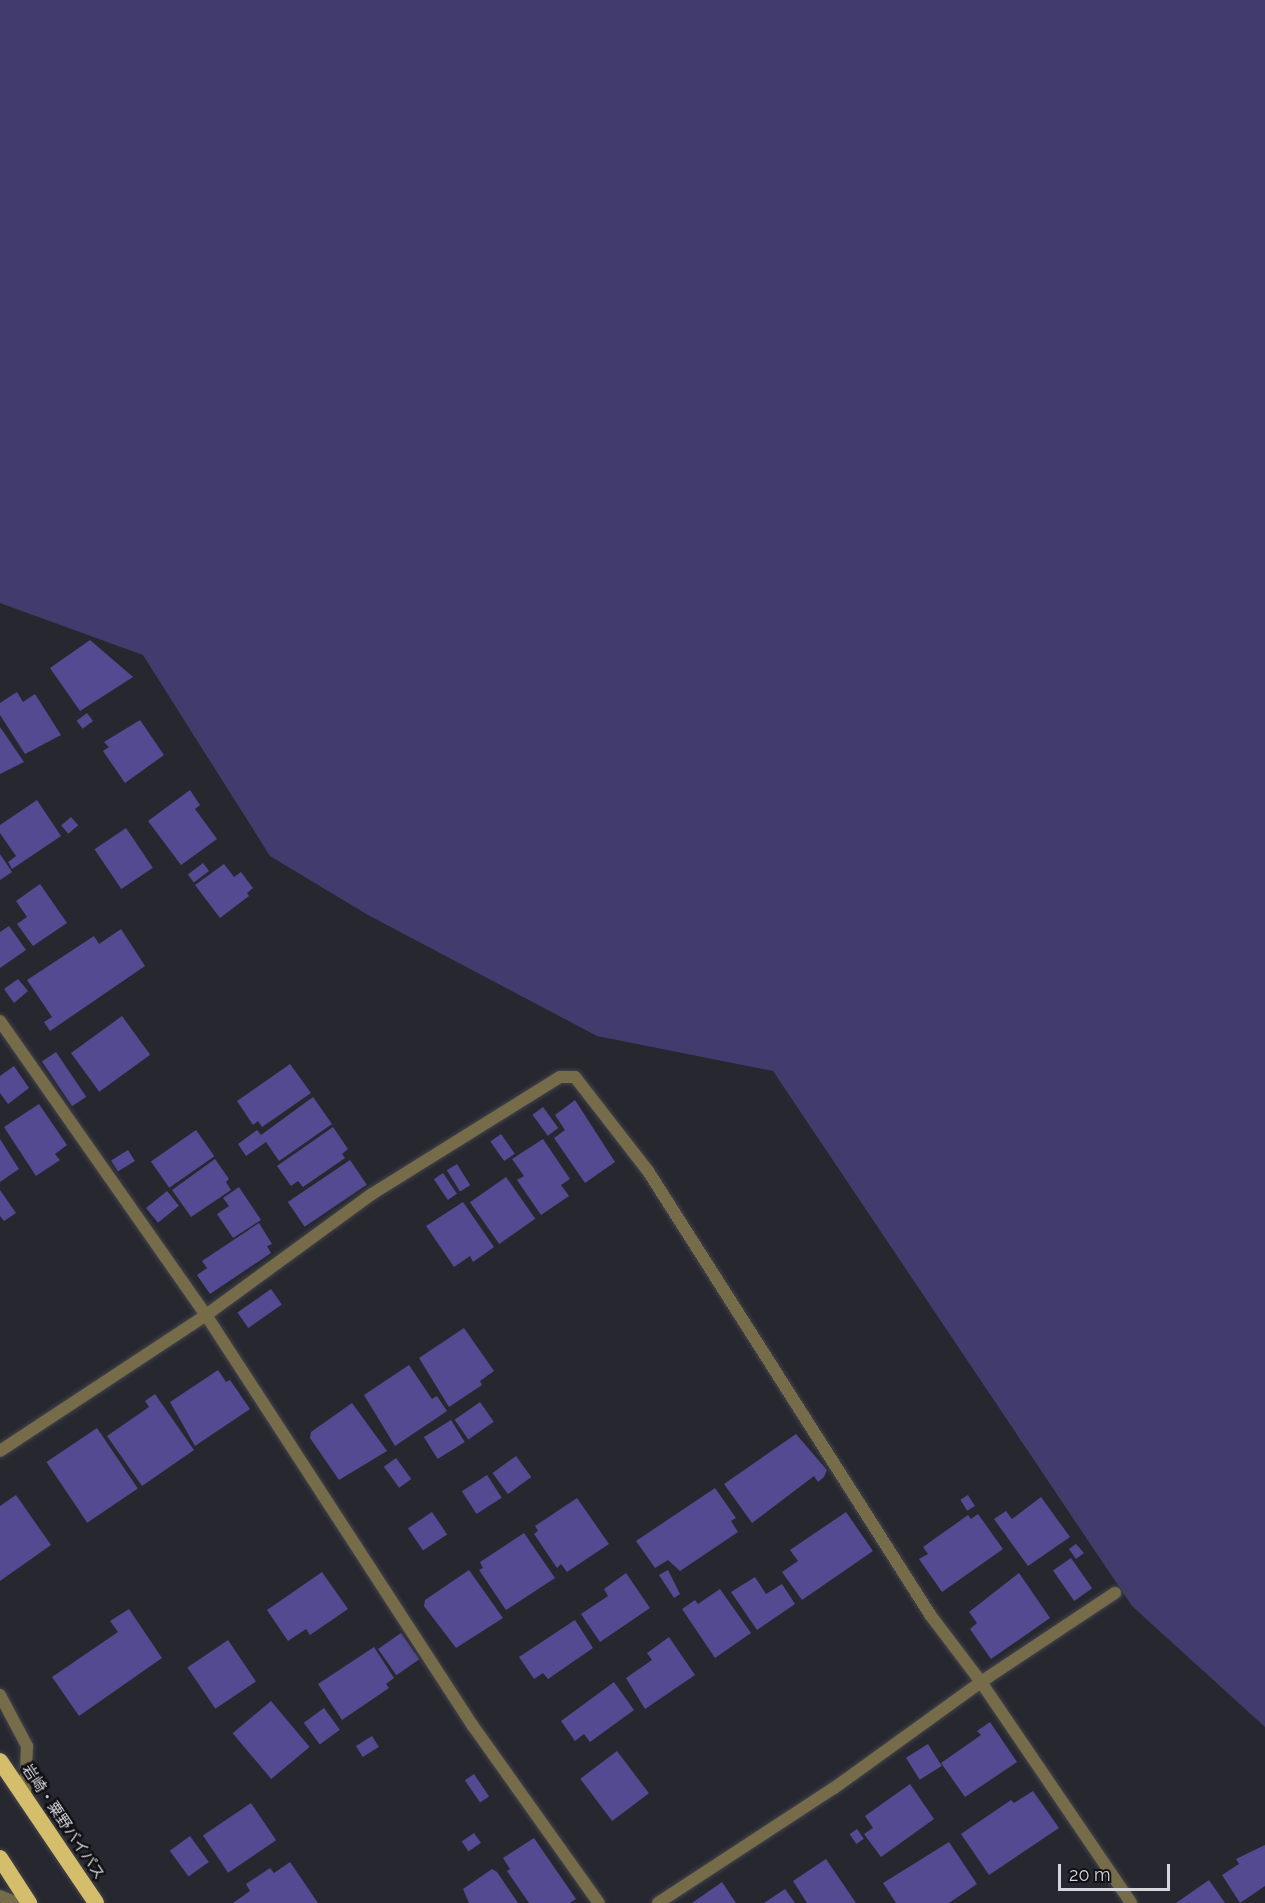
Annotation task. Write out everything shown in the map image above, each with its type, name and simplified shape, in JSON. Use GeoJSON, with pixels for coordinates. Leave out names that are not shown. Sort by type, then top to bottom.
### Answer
{"type":"FeatureCollection","features":[{"type":"Feature","properties":{"kind":"highway","name":"岩崎・粟野バイパス"},"geometry":{"type":"LineString","coordinates":[[0,1761],[96,1903]]}},
{"type":"Feature","properties":{"kind":"highway"},"geometry":{"type":"LineString","coordinates":[[0,1858],[29,1903]]}},
{"type":"Feature","properties":{"kind":"street"},"geometry":{"type":"LineString","coordinates":[[0,1021],[206,1315],[473,1726],[599,1903]]}},
{"type":"Feature","properties":{"kind":"street"},"geometry":{"type":"LineString","coordinates":[[0,1451],[206,1315],[372,1194],[560,1077],[575,1077],[648,1171],[925,1606],[981,1682],[1131,1903]]}},
{"type":"Feature","properties":{"kind":"street"},"geometry":{"type":"LineString","coordinates":[[658,1903],[834,1788],[981,1682],[1115,1593]]}},
{"type":"Feature","properties":{"kind":"street"},"geometry":{"type":"LineString","coordinates":[[0,1695],[27,1746],[25,1796]]}},
{"type":"Feature","properties":{"kind":"street"},"geometry":{"type":"LineString","coordinates":[[0,1896],[17,1903]]}},
{"type":"Feature","properties":{"kind":"shaded area"},"geometry":{"type":"Polygon","coordinates":[[[0,0],[1265,0],[1265,1727],[1132,1606],[773,1071],[597,1036],[368,915],[270,856],[143,655],[0,603],[0,0]]]}},
{"type":"Feature","properties":{"kind":"building"},"geometry":{"type":"Polygon","coordinates":[[[90,640],[133,677],[80,711],[50,668],[90,640]]]}},
{"type":"Feature","properties":{"kind":"building"},"geometry":{"type":"Polygon","coordinates":[[[17,692],[23,702],[35,694],[61,735],[25,754],[0,715],[0,703],[17,692]]]}},
{"type":"Feature","properties":{"kind":"building"},"geometry":{"type":"Polygon","coordinates":[[[87,713],[93,721],[83,729],[77,721],[87,713]]]}},
{"type":"Feature","properties":{"kind":"building"},"geometry":{"type":"Polygon","coordinates":[[[140,720],[164,755],[125,783],[103,751],[109,747],[104,742],[140,720]]]}},
{"type":"Feature","properties":{"kind":"building"},"geometry":{"type":"Polygon","coordinates":[[[0,727],[24,762],[0,774],[0,727]]]}},
{"type":"Feature","properties":{"kind":"building"},"geometry":{"type":"Polygon","coordinates":[[[190,790],[200,805],[195,809],[217,839],[181,865],[148,821],[190,790]]]}},
{"type":"Feature","properties":{"kind":"building"},"geometry":{"type":"Polygon","coordinates":[[[37,800],[61,836],[12,869],[8,862],[16,856],[0,833],[0,825],[37,800]]]}},
{"type":"Feature","properties":{"kind":"building"},"geometry":{"type":"Polygon","coordinates":[[[71,817],[78,825],[68,834],[61,826],[71,817]]]}},
{"type":"Feature","properties":{"kind":"building"},"geometry":{"type":"Polygon","coordinates":[[[126,828],[153,868],[121,889],[94,849],[126,828]]]}},
{"type":"Feature","properties":{"kind":"building"},"geometry":{"type":"Polygon","coordinates":[[[0,854],[12,872],[0,880],[0,854]]]}},
{"type":"Feature","properties":{"kind":"building"},"geometry":{"type":"Polygon","coordinates":[[[203,863],[209,871],[194,882],[188,874],[203,863]]]}},
{"type":"Feature","properties":{"kind":"building"},"geometry":{"type":"Polygon","coordinates":[[[224,864],[234,877],[241,872],[253,888],[247,893],[249,896],[220,918],[195,885],[224,864]]]}},
{"type":"Feature","properties":{"kind":"building"},"geometry":{"type":"Polygon","coordinates":[[[40,884],[67,923],[33,946],[17,924],[27,917],[16,901],[40,884]]]}},
{"type":"Feature","properties":{"kind":"building"},"geometry":{"type":"Polygon","coordinates":[[[9,926],[26,950],[0,968],[0,932],[9,926]]]}},
{"type":"Feature","properties":{"kind":"building"},"geometry":{"type":"Polygon","coordinates":[[[121,929],[145,966],[50,1031],[44,1022],[52,1017],[27,980],[94,936],[99,944],[121,929]]]}},
{"type":"Feature","properties":{"kind":"building"},"geometry":{"type":"Polygon","coordinates":[[[18,979],[28,991],[14,1003],[4,989],[18,979]]]}},
{"type":"Feature","properties":{"kind":"building"},"geometry":{"type":"Polygon","coordinates":[[[122,1016],[150,1055],[99,1092],[71,1053],[122,1016]]]}},
{"type":"Feature","properties":{"kind":"building"},"geometry":{"type":"Polygon","coordinates":[[[56,1052],[86,1097],[72,1106],[42,1062],[56,1052]]]}},
{"type":"Feature","properties":{"kind":"building"},"geometry":{"type":"Polygon","coordinates":[[[290,1064],[311,1093],[262,1127],[258,1121],[253,1125],[237,1101],[290,1064]]]}},
{"type":"Feature","properties":{"kind":"building"},"geometry":{"type":"Polygon","coordinates":[[[14,1066],[29,1088],[8,1104],[0,1093],[0,1076],[14,1066]]]}},
{"type":"Feature","properties":{"kind":"building"},"geometry":{"type":"Polygon","coordinates":[[[313,1097],[332,1124],[279,1161],[266,1142],[246,1156],[238,1144],[257,1130],[261,1135],[313,1097]]]}},
{"type":"Feature","properties":{"kind":"building"},"geometry":{"type":"Polygon","coordinates":[[[575,1100],[615,1162],[585,1183],[554,1138],[565,1130],[555,1115],[575,1100]]]}},
{"type":"Feature","properties":{"kind":"building"},"geometry":{"type":"Polygon","coordinates":[[[39,1104],[67,1145],[55,1154],[60,1160],[36,1176],[4,1127],[39,1104]]]}},
{"type":"Feature","properties":{"kind":"building"},"geometry":{"type":"Polygon","coordinates":[[[543,1107],[558,1128],[548,1136],[532,1115],[543,1107]]]}},
{"type":"Feature","properties":{"kind":"building"},"geometry":{"type":"Polygon","coordinates":[[[333,1127],[348,1149],[342,1154],[345,1158],[303,1187],[298,1181],[291,1186],[277,1166],[333,1127]]]}},
{"type":"Feature","properties":{"kind":"building"},"geometry":{"type":"Polygon","coordinates":[[[196,1130],[214,1156],[169,1188],[151,1162],[196,1130]]]}},
{"type":"Feature","properties":{"kind":"building"},"geometry":{"type":"Polygon","coordinates":[[[501,1134],[515,1154],[504,1161],[490,1141],[501,1134]]]}},
{"type":"Feature","properties":{"kind":"building"},"geometry":{"type":"Polygon","coordinates":[[[0,1139],[19,1169],[0,1182],[0,1139]]]}},
{"type":"Feature","properties":{"kind":"building"},"geometry":{"type":"Polygon","coordinates":[[[543,1139],[570,1179],[561,1185],[569,1196],[541,1215],[517,1180],[524,1176],[512,1159],[543,1139]]]}},
{"type":"Feature","properties":{"kind":"building"},"geometry":{"type":"Polygon","coordinates":[[[128,1150],[135,1161],[118,1172],[111,1161],[128,1150]]]}},
{"type":"Feature","properties":{"kind":"building"},"geometry":{"type":"Polygon","coordinates":[[[215,1159],[229,1179],[226,1182],[231,1190],[191,1217],[172,1190],[215,1159]]]}},
{"type":"Feature","properties":{"kind":"building"},"geometry":{"type":"Polygon","coordinates":[[[350,1160],[367,1185],[305,1227],[288,1202],[350,1160]]]}},
{"type":"Feature","properties":{"kind":"building"},"geometry":{"type":"Polygon","coordinates":[[[457,1164],[470,1185],[460,1192],[447,1170],[457,1164]]]}},
{"type":"Feature","properties":{"kind":"building"},"geometry":{"type":"Polygon","coordinates":[[[443,1173],[457,1194],[448,1200],[434,1179],[443,1173]]]}},
{"type":"Feature","properties":{"kind":"building"},"geometry":{"type":"Polygon","coordinates":[[[506,1177],[535,1219],[499,1244],[470,1202],[506,1177]]]}},
{"type":"Feature","properties":{"kind":"building"},"geometry":{"type":"Polygon","coordinates":[[[239,1187],[261,1220],[233,1238],[217,1214],[229,1206],[223,1198],[239,1187]]]}},
{"type":"Feature","properties":{"kind":"building"},"geometry":{"type":"Polygon","coordinates":[[[0,1190],[16,1213],[4,1221],[0,1216],[0,1190]]]}},
{"type":"Feature","properties":{"kind":"building"},"geometry":{"type":"Polygon","coordinates":[[[167,1191],[179,1206],[158,1223],[146,1208],[167,1191]]]}},
{"type":"Feature","properties":{"kind":"building"},"geometry":{"type":"Polygon","coordinates":[[[463,1202],[494,1247],[473,1262],[470,1256],[454,1267],[426,1226],[463,1202]]]}},
{"type":"Feature","properties":{"kind":"building"},"geometry":{"type":"Polygon","coordinates":[[[259,1223],[272,1244],[267,1246],[271,1253],[210,1294],[197,1275],[207,1268],[202,1261],[259,1223]]]}},
{"type":"Feature","properties":{"kind":"building"},"geometry":{"type":"Polygon","coordinates":[[[271,1289],[282,1305],[248,1328],[237,1313],[271,1289]]]}},
{"type":"Feature","properties":{"kind":"building"},"geometry":{"type":"Polygon","coordinates":[[[464,1328],[494,1371],[480,1381],[482,1385],[449,1407],[419,1358],[464,1328]]]}},
{"type":"Feature","properties":{"kind":"building"},"geometry":{"type":"Polygon","coordinates":[[[409,1365],[432,1399],[437,1396],[447,1411],[395,1446],[364,1395],[409,1365]]]}},
{"type":"Feature","properties":{"kind":"building"},"geometry":{"type":"Polygon","coordinates":[[[218,1370],[226,1382],[230,1380],[250,1409],[195,1446],[170,1402],[218,1370]]]}},
{"type":"Feature","properties":{"kind":"building"},"geometry":{"type":"Polygon","coordinates":[[[155,1394],[194,1450],[142,1486],[107,1436],[149,1407],[145,1401],[155,1394]]]}},
{"type":"Feature","properties":{"kind":"building"},"geometry":{"type":"Polygon","coordinates":[[[480,1402],[494,1422],[468,1439],[455,1420],[480,1402]]]}},
{"type":"Feature","properties":{"kind":"building"},"geometry":{"type":"Polygon","coordinates":[[[352,1403],[387,1451],[339,1480],[310,1438],[311,1432],[352,1403]]]}},
{"type":"Feature","properties":{"kind":"building"},"geometry":{"type":"Polygon","coordinates":[[[451,1420],[465,1442],[438,1459],[424,1437],[451,1420]]]}},
{"type":"Feature","properties":{"kind":"building"},"geometry":{"type":"Polygon","coordinates":[[[97,1428],[138,1489],[87,1523],[46,1462],[97,1428]]]}},
{"type":"Feature","properties":{"kind":"building"},"geometry":{"type":"Polygon","coordinates":[[[796,1434],[827,1470],[824,1477],[818,1482],[814,1476],[752,1523],[724,1484],[796,1434]]]}},
{"type":"Feature","properties":{"kind":"building"},"geometry":{"type":"Polygon","coordinates":[[[516,1456],[531,1477],[508,1494],[493,1473],[516,1456]]]}},
{"type":"Feature","properties":{"kind":"building"},"geometry":{"type":"Polygon","coordinates":[[[396,1458],[411,1479],[399,1488],[384,1467],[396,1458]]]}},
{"type":"Feature","properties":{"kind":"building"},"geometry":{"type":"Polygon","coordinates":[[[487,1475],[502,1498],[477,1514],[462,1491],[487,1475]]]}},
{"type":"Feature","properties":{"kind":"building"},"geometry":{"type":"Polygon","coordinates":[[[715,1488],[736,1518],[731,1521],[738,1532],[680,1571],[668,1560],[655,1568],[636,1541],[715,1488]]]}},
{"type":"Feature","properties":{"kind":"building"},"geometry":{"type":"Polygon","coordinates":[[[16,1495],[51,1545],[0,1581],[0,1506],[16,1495]]]}},
{"type":"Feature","properties":{"kind":"building"},"geometry":{"type":"Polygon","coordinates":[[[968,1495],[975,1506],[967,1511],[960,1500],[968,1495]]]}},
{"type":"Feature","properties":{"kind":"building"},"geometry":{"type":"Polygon","coordinates":[[[1041,1497],[1070,1537],[1028,1566],[994,1519],[1006,1511],[1012,1519],[1041,1497]]]}},
{"type":"Feature","properties":{"kind":"building"},"geometry":{"type":"Polygon","coordinates":[[[577,1498],[609,1544],[567,1572],[561,1564],[557,1568],[534,1534],[538,1531],[535,1526],[577,1498]]]}},
{"type":"Feature","properties":{"kind":"building"},"geometry":{"type":"Polygon","coordinates":[[[432,1512],[447,1534],[423,1551],[408,1528],[432,1512]]]}},
{"type":"Feature","properties":{"kind":"building"},"geometry":{"type":"Polygon","coordinates":[[[846,1512],[873,1551],[802,1600],[782,1572],[798,1561],[790,1550],[846,1512]]]}},
{"type":"Feature","properties":{"kind":"building"},"geometry":{"type":"Polygon","coordinates":[[[978,1514],[1003,1549],[942,1592],[919,1559],[928,1554],[923,1547],[968,1515],[971,1519],[978,1514]]]}},
{"type":"Feature","properties":{"kind":"building"},"geometry":{"type":"Polygon","coordinates":[[[524,1533],[555,1578],[506,1610],[479,1570],[483,1568],[480,1562],[524,1533]]]}},
{"type":"Feature","properties":{"kind":"building"},"geometry":{"type":"Polygon","coordinates":[[[1076,1544],[1084,1553],[1076,1559],[1069,1549],[1076,1544]]]}},
{"type":"Feature","properties":{"kind":"building"},"geometry":{"type":"Polygon","coordinates":[[[1071,1558],[1092,1588],[1074,1601],[1053,1571],[1071,1558]]]}},
{"type":"Feature","properties":{"kind":"building"},"geometry":{"type":"Polygon","coordinates":[[[469,1570],[503,1618],[456,1648],[424,1606],[425,1600],[469,1570]]]}},
{"type":"Feature","properties":{"kind":"building"},"geometry":{"type":"Polygon","coordinates":[[[668,1570],[680,1594],[674,1598],[659,1575],[668,1570]]]}},
{"type":"Feature","properties":{"kind":"building"},"geometry":{"type":"Polygon","coordinates":[[[322,1572],[348,1609],[310,1635],[306,1629],[288,1641],[267,1610],[322,1572]]]}},
{"type":"Feature","properties":{"kind":"building"},"geometry":{"type":"Polygon","coordinates":[[[626,1573],[650,1608],[600,1642],[581,1614],[608,1596],[604,1589],[626,1573]]]}},
{"type":"Feature","properties":{"kind":"building"},"geometry":{"type":"Polygon","coordinates":[[[1019,1573],[1050,1618],[991,1659],[970,1629],[977,1623],[969,1612],[1019,1573]]]}},
{"type":"Feature","properties":{"kind":"building"},"geometry":{"type":"Polygon","coordinates":[[[755,1577],[766,1594],[782,1584],[795,1604],[757,1630],[731,1592],[755,1577]]]}},
{"type":"Feature","properties":{"kind":"building"},"geometry":{"type":"Polygon","coordinates":[[[720,1589],[751,1633],[715,1658],[682,1609],[695,1600],[698,1604],[720,1589]]]}},
{"type":"Feature","properties":{"kind":"building"},"geometry":{"type":"Polygon","coordinates":[[[129,1609],[162,1658],[79,1716],[52,1677],[118,1632],[110,1621],[129,1609]]]}},
{"type":"Feature","properties":{"kind":"building"},"geometry":{"type":"Polygon","coordinates":[[[575,1620],[593,1648],[548,1679],[543,1673],[534,1679],[519,1657],[575,1620]]]}},
{"type":"Feature","properties":{"kind":"building"},"geometry":{"type":"Polygon","coordinates":[[[401,1633],[419,1659],[396,1675],[378,1649],[401,1633]]]}},
{"type":"Feature","properties":{"kind":"building"},"geometry":{"type":"Polygon","coordinates":[[[669,1637],[695,1675],[645,1709],[626,1678],[652,1660],[647,1653],[669,1637]]]}},
{"type":"Feature","properties":{"kind":"building"},"geometry":{"type":"Polygon","coordinates":[[[228,1640],[256,1681],[215,1709],[187,1667],[228,1640]]]}},
{"type":"Feature","properties":{"kind":"building"},"geometry":{"type":"Polygon","coordinates":[[[374,1647],[394,1678],[386,1684],[389,1688],[342,1720],[318,1684],[374,1647]]]}},
{"type":"Feature","properties":{"kind":"building"},"geometry":{"type":"Polygon","coordinates":[[[614,1682],[634,1710],[590,1742],[584,1734],[575,1741],[561,1721],[614,1682]]]}},
{"type":"Feature","properties":{"kind":"building"},"geometry":{"type":"Polygon","coordinates":[[[271,1701],[310,1747],[271,1779],[233,1733],[271,1701]]]}},
{"type":"Feature","properties":{"kind":"building"},"geometry":{"type":"Polygon","coordinates":[[[324,1708],[340,1730],[320,1745],[304,1723],[324,1708]]]}},
{"type":"Feature","properties":{"kind":"building"},"geometry":{"type":"Polygon","coordinates":[[[990,1722],[1017,1762],[965,1797],[941,1763],[981,1735],[977,1731],[990,1722]]]}},
{"type":"Feature","properties":{"kind":"building"},"geometry":{"type":"Polygon","coordinates":[[[372,1736],[379,1747],[363,1757],[356,1746],[372,1736]]]}},
{"type":"Feature","properties":{"kind":"building"},"geometry":{"type":"Polygon","coordinates":[[[928,1744],[942,1766],[920,1780],[906,1758],[928,1744]]]}},
{"type":"Feature","properties":{"kind":"building"},"geometry":{"type":"Polygon","coordinates":[[[617,1751],[649,1793],[612,1821],[580,1779],[617,1751]]]}},
{"type":"Feature","properties":{"kind":"building"},"geometry":{"type":"Polygon","coordinates":[[[474,1774],[489,1796],[480,1803],[465,1780],[474,1774]]]}},
{"type":"Feature","properties":{"kind":"building"},"geometry":{"type":"Polygon","coordinates":[[[910,1784],[934,1819],[881,1857],[864,1834],[873,1828],[865,1816],[910,1784]]]}},
{"type":"Feature","properties":{"kind":"building"},"geometry":{"type":"Polygon","coordinates":[[[1033,1791],[1059,1828],[989,1875],[961,1834],[1011,1800],[1014,1803],[1033,1791]]]}},
{"type":"Feature","properties":{"kind":"building"},"geometry":{"type":"Polygon","coordinates":[[[251,1803],[276,1840],[228,1873],[203,1835],[251,1803]]]}},
{"type":"Feature","properties":{"kind":"building"},"geometry":{"type":"Polygon","coordinates":[[[857,1829],[864,1839],[857,1844],[850,1834],[857,1829]]]}},
{"type":"Feature","properties":{"kind":"building"},"geometry":{"type":"Polygon","coordinates":[[[474,1833],[481,1843],[469,1851],[462,1842],[474,1833]]]}},
{"type":"Feature","properties":{"kind":"building"},"geometry":{"type":"Polygon","coordinates":[[[190,1836],[209,1862],[189,1877],[170,1851],[190,1836]]]}},
{"type":"Feature","properties":{"kind":"building"},"geometry":{"type":"Polygon","coordinates":[[[534,1838],[576,1899],[570,1903],[529,1903],[507,1871],[510,1869],[503,1858],[534,1838]]]}},
{"type":"Feature","properties":{"kind":"building"},"geometry":{"type":"Polygon","coordinates":[[[949,1842],[977,1884],[949,1903],[896,1903],[883,1883],[949,1842]]]}},
{"type":"Feature","properties":{"kind":"building"},"geometry":{"type":"Polygon","coordinates":[[[1265,1845],[1265,1886],[1240,1903],[1222,1875],[1239,1864],[1236,1859],[1265,1845]]]}},
{"type":"Feature","properties":{"kind":"building"},"geometry":{"type":"Polygon","coordinates":[[[826,1859],[856,1903],[807,1903],[793,1881],[826,1859]]]}},
{"type":"Feature","properties":{"kind":"building"},"geometry":{"type":"Polygon","coordinates":[[[290,1862],[318,1903],[233,1903],[250,1891],[246,1884],[270,1868],[274,1873],[290,1862]]]}},
{"type":"Feature","properties":{"kind":"building"},"geometry":{"type":"Polygon","coordinates":[[[492,1869],[497,1872],[518,1903],[469,1903],[463,1889],[492,1869]]]}},
{"type":"Feature","properties":{"kind":"building"},"geometry":{"type":"Polygon","coordinates":[[[1209,1880],[1225,1903],[1176,1903],[1209,1880]]]}},
{"type":"Feature","properties":{"kind":"building"},"geometry":{"type":"Polygon","coordinates":[[[722,1882],[736,1903],[692,1903],[722,1882]]]}},
{"type":"Feature","properties":{"kind":"building"},"geometry":{"type":"Polygon","coordinates":[[[785,1889],[795,1903],[764,1903],[785,1889]]]}}]}
